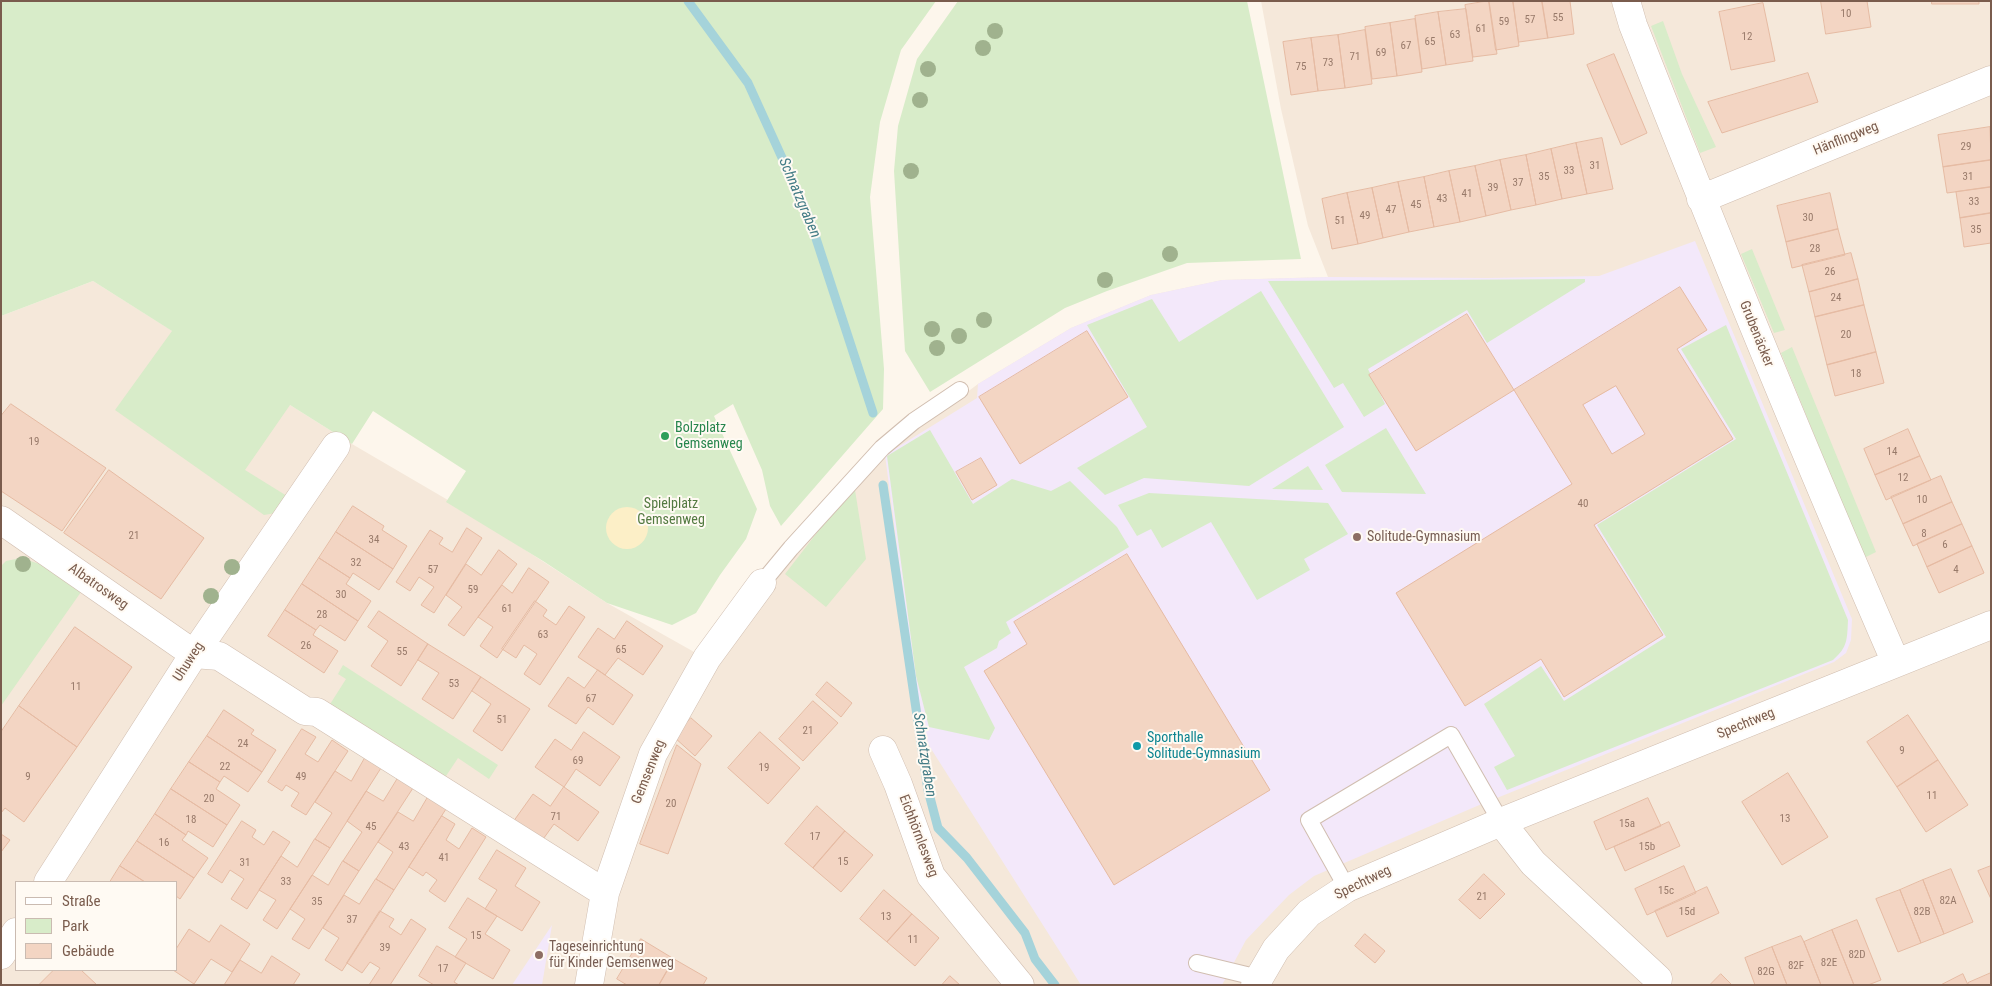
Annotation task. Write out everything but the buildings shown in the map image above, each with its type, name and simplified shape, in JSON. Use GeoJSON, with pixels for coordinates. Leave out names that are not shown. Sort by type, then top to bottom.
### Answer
{"type":"FeatureCollection","features":[{"type":"Feature","properties":{"kind":"street","name":"Grubenäcker"},"geometry":{"type":"LineString","coordinates":[[1626,1],[1701,199],[1819,485],[1896,664]]}},
{"type":"Feature","properties":{"kind":"street","name":"Hänflingweg"},"geometry":{"type":"LineString","coordinates":[[1701,199],[1991,80]]}},
{"type":"Feature","properties":{"kind":"street","name":"Uhuweg"},"geometry":{"type":"LineString","coordinates":[[49,881],[194,654],[336,446]]}},
{"type":"Feature","properties":{"kind":"street","name":"Albatrosweg"},"geometry":{"type":"LineString","coordinates":[[2,522],[194,654]]}},
{"type":"Feature","properties":{"kind":"street","name":"Gemsenweg"},"geometry":{"type":"LineString","coordinates":[[589,985],[605,893],[653,754],[707,658],[762,583]]}},
{"type":"Feature","properties":{"kind":"street","name":"Spechtweg"},"geometry":{"type":"LineString","coordinates":[[1257,982],[1276,949],[1309,913],[1347,888],[1501,822],[1991,625]]}},
{"type":"Feature","properties":{"kind":"street"},"geometry":{"type":"LineString","coordinates":[[194,654],[219,656],[305,711],[317,712],[605,893]]}},
{"type":"Feature","properties":{"kind":"street","name":"Eichhörnlesweg"},"geometry":{"type":"LineString","coordinates":[[882,750],[898,784],[931,876],[1020,985]]}},
{"type":"Feature","properties":{"kind":"street"},"geometry":{"type":"LineString","coordinates":[[1501,822],[1533,863],[1658,979]]}},
{"type":"Feature","properties":{"kind":"street"},"geometry":{"type":"LineString","coordinates":[[1,955],[15,934]]}},
{"type":"Feature","properties":{"kind":"lane"},"geometry":{"type":"LineString","coordinates":[[762,583],[791,548],[882,448],[914,420],[960,390]]}},
{"type":"Feature","properties":{"kind":"lane"},"geometry":{"type":"LineString","coordinates":[[1347,888],[1309,820],[1452,734],[1501,822]]}},
{"type":"Feature","properties":{"kind":"lane"},"geometry":{"type":"LineString","coordinates":[[1198,963],[1257,982]]}},
{"type":"Feature","properties":{"kind":"shaded area"},"geometry":{"type":"Polygon","coordinates":[[[1261,1],[1991,1],[1991,985],[1,985],[1,316],[93,281],[352,444],[453,503],[607,603],[712,662],[825,517],[879,458],[978,384],[1071,328],[1151,295],[1222,280],[1328,277],[1308,226],[1281,109],[1261,1]]]}},
{"type":"Feature","properties":{"kind":"shaded area","name":"Solitude-Gymnasium"},"geometry":{"type":"Polygon","coordinates":[[[1695,241],[1852,619],[1851,640],[1846,653],[1834,662],[1477,806],[1314,876],[1289,895],[1246,940],[1222,985],[1081,985],[928,744],[914,676],[885,455],[977,398],[978,384],[1071,328],[1151,295],[1222,280],[1328,277],[1488,278],[1599,276],[1695,241]]]}},
{"type":"Feature","properties":{"kind":"shaded area","name":"Tageseinrichtung für Kinder Gemsenweg"},"geometry":{"type":"Polygon","coordinates":[[[552,925],[542,985],[512,985],[552,925]]]}},
{"type":"Feature","properties":{"kind":"green space","name":"Spielplatz Gemsenweg"},"geometry":{"type":"Polygon","coordinates":[[[1,1],[936,1],[901,50],[880,122],[870,197],[884,369],[883,409],[781,526],[770,506],[762,470],[733,404],[714,416],[757,509],[746,539],[696,613],[672,625],[607,603],[543,561],[446,502],[466,471],[373,411],[352,444],[290,405],[245,470],[287,496],[276,513],[264,515],[115,410],[172,331],[93,281],[1,316],[1,1]]]}},
{"type":"Feature","properties":{"kind":"green space"},"geometry":{"type":"Polygon","coordinates":[[[958,1],[1247,1],[1301,259],[1187,263],[1107,291],[1065,308],[930,392],[905,351],[894,171],[898,126],[917,59],[958,1]]]}},
{"type":"Feature","properties":{"kind":"green space"},"geometry":{"type":"Polygon","coordinates":[[[1663,21],[1682,74],[1716,147],[1700,153],[1651,26],[1663,21]]]}},
{"type":"Feature","properties":{"kind":"green space"},"geometry":{"type":"Polygon","coordinates":[[[1752,249],[1785,330],[1774,333],[1741,254],[1752,249]]]}},
{"type":"Feature","properties":{"kind":"green space"},"geometry":{"type":"Polygon","coordinates":[[[1585,279],[1585,282],[1487,343],[1467,310],[1368,369],[1385,404],[1364,417],[1343,383],[1334,388],[1268,281],[1585,279]]]}},
{"type":"Feature","properties":{"kind":"green space"},"geometry":{"type":"Polygon","coordinates":[[[1261,291],[1344,427],[1249,486],[1144,478],[1105,495],[1077,468],[1147,427],[1087,325],[1152,299],[1179,342],[1261,291]]]}},
{"type":"Feature","properties":{"kind":"green space"},"geometry":{"type":"Polygon","coordinates":[[[1726,325],[1848,620],[1847,638],[1844,647],[1833,660],[1507,790],[1494,767],[1515,756],[1484,704],[1541,666],[1564,701],[1666,637],[1597,525],[1736,439],[1681,349],[1726,325]]]}},
{"type":"Feature","properties":{"kind":"green space"},"geometry":{"type":"Polygon","coordinates":[[[1792,347],[1876,552],[1864,558],[1781,353],[1792,347]]]}},
{"type":"Feature","properties":{"kind":"green space"},"geometry":{"type":"Polygon","coordinates":[[[1386,428],[1426,494],[1342,492],[1325,465],[1386,428]]]}},
{"type":"Feature","properties":{"kind":"green space"},"geometry":{"type":"Polygon","coordinates":[[[930,430],[973,504],[1012,479],[1051,491],[1070,481],[1117,527],[1129,547],[1006,622],[1011,633],[999,641],[997,648],[964,667],[995,728],[989,740],[929,727],[916,676],[887,456],[930,430]]]}},
{"type":"Feature","properties":{"kind":"green space"},"geometry":{"type":"Polygon","coordinates":[[[1308,466],[1323,490],[1272,489],[1308,466]]]}},
{"type":"Feature","properties":{"kind":"green space"},"geometry":{"type":"Polygon","coordinates":[[[855,490],[866,559],[826,607],[785,574],[826,521],[855,490]]]}},
{"type":"Feature","properties":{"kind":"green space"},"geometry":{"type":"Polygon","coordinates":[[[1149,493],[1328,503],[1348,534],[1304,559],[1310,570],[1257,600],[1211,522],[1162,548],[1151,529],[1137,536],[1118,505],[1149,493]]]}},
{"type":"Feature","properties":{"kind":"green space"},"geometry":{"type":"Polygon","coordinates":[[[21,558],[46,566],[81,592],[1,706],[1,566],[6,561],[21,558]]]}},
{"type":"Feature","properties":{"kind":"green space"},"geometry":{"type":"Polygon","coordinates":[[[343,665],[498,765],[489,779],[458,758],[442,782],[327,709],[346,679],[338,674],[343,665]]]}},
{"type":"Feature","properties":{"kind":"sand"},"geometry":{"type":"Polygon","coordinates":[[[623,507],[631,507],[642,513],[648,528],[642,543],[631,549],[623,549],[612,543],[606,532],[606,524],[612,513],[623,507]]]}},
{"type":"Feature","properties":{"kind":"waterway","name":"Schnatzgraben"},"geometry":{"type":"LineString","coordinates":[[688,1],[748,83],[809,217],[873,413]]}},
{"type":"Feature","properties":{"kind":"waterway","name":"Schnatzgraben"},"geometry":{"type":"LineString","coordinates":[[883,485],[928,790],[938,828],[967,858],[1025,933],[1035,959],[1055,985]]}},
{"type":"Feature","properties":{"kind":"place","name":"Bolzplatz Gemsenweg"},"geometry":{"type":"Point","coordinates":[665,436]}},
{"type":"Feature","properties":{"kind":"place","name":"Solitude-Gymnasium"},"geometry":{"type":"Point","coordinates":[1357,537]}},
{"type":"Feature","properties":{"kind":"place","name":"Sporthalle Solitude-Gymnasium"},"geometry":{"type":"Point","coordinates":[1137,746]}},
{"type":"Feature","properties":{"kind":"place","name":"Tageseinrichtung für Kinder Gemsenweg"},"geometry":{"type":"Point","coordinates":[539,955]}}]}
